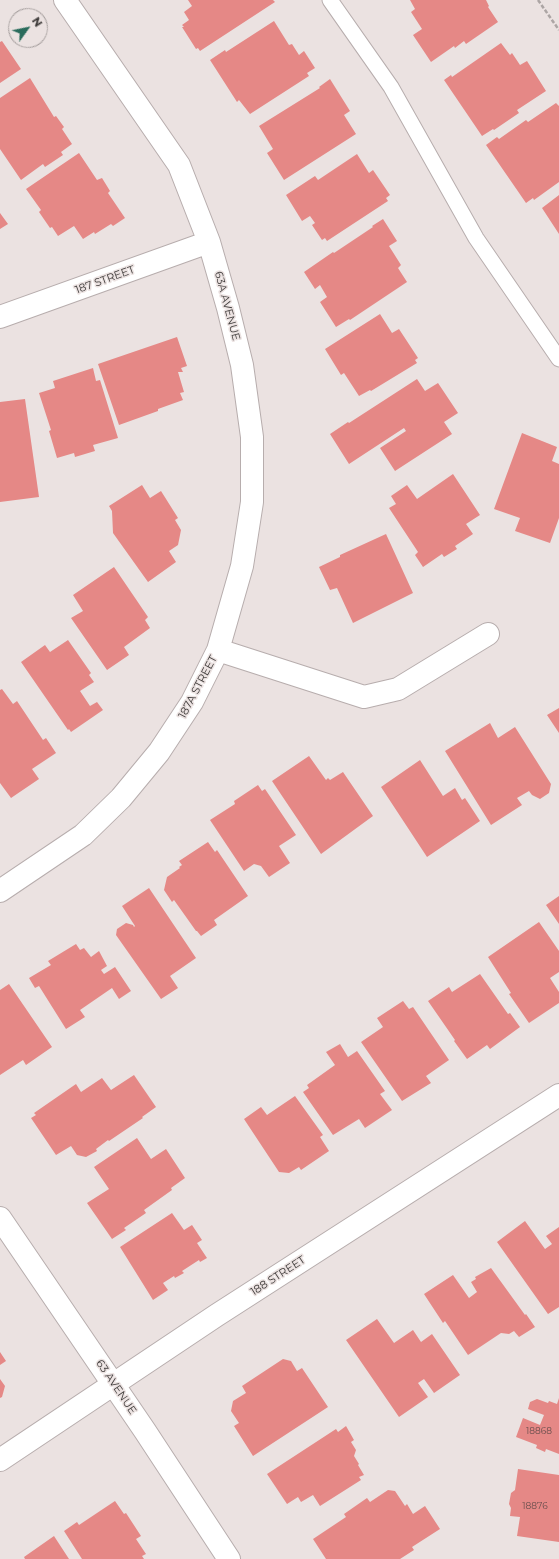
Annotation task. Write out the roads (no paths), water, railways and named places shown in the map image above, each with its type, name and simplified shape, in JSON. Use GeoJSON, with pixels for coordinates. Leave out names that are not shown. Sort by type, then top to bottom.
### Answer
{"type":"FeatureCollection","features":[{"type":"Feature","properties":{"kind":"street","name":"63A AVENUE"},"geometry":{"type":"LineString","coordinates":[[65,0],[179,165],[209,242],[228,308],[242,366],[252,437],[252,502],[242,566],[218,650]]}},
{"type":"Feature","properties":{"kind":"street","name":"187 STREET"},"geometry":{"type":"LineString","coordinates":[[0,317],[209,242]]}},
{"type":"Feature","properties":{"kind":"street","name":"187A STREET"},"geometry":{"type":"LineString","coordinates":[[0,891],[83,835],[121,798],[159,752],[192,702],[218,650],[364,697],[398,689],[488,634]]}},
{"type":"Feature","properties":{"kind":"street","name":"188 STREET"},"geometry":{"type":"LineString","coordinates":[[0,1460],[217,1315],[559,1095]]}},
{"type":"Feature","properties":{"kind":"street","name":"63 AVENUE"},"geometry":{"type":"LineString","coordinates":[[0,1218],[114,1384],[228,1559]]}},
{"type":"Feature","properties":{"kind":"lane"},"geometry":{"type":"LineString","coordinates":[[330,0],[391,87],[476,238],[559,359]]}}]}
